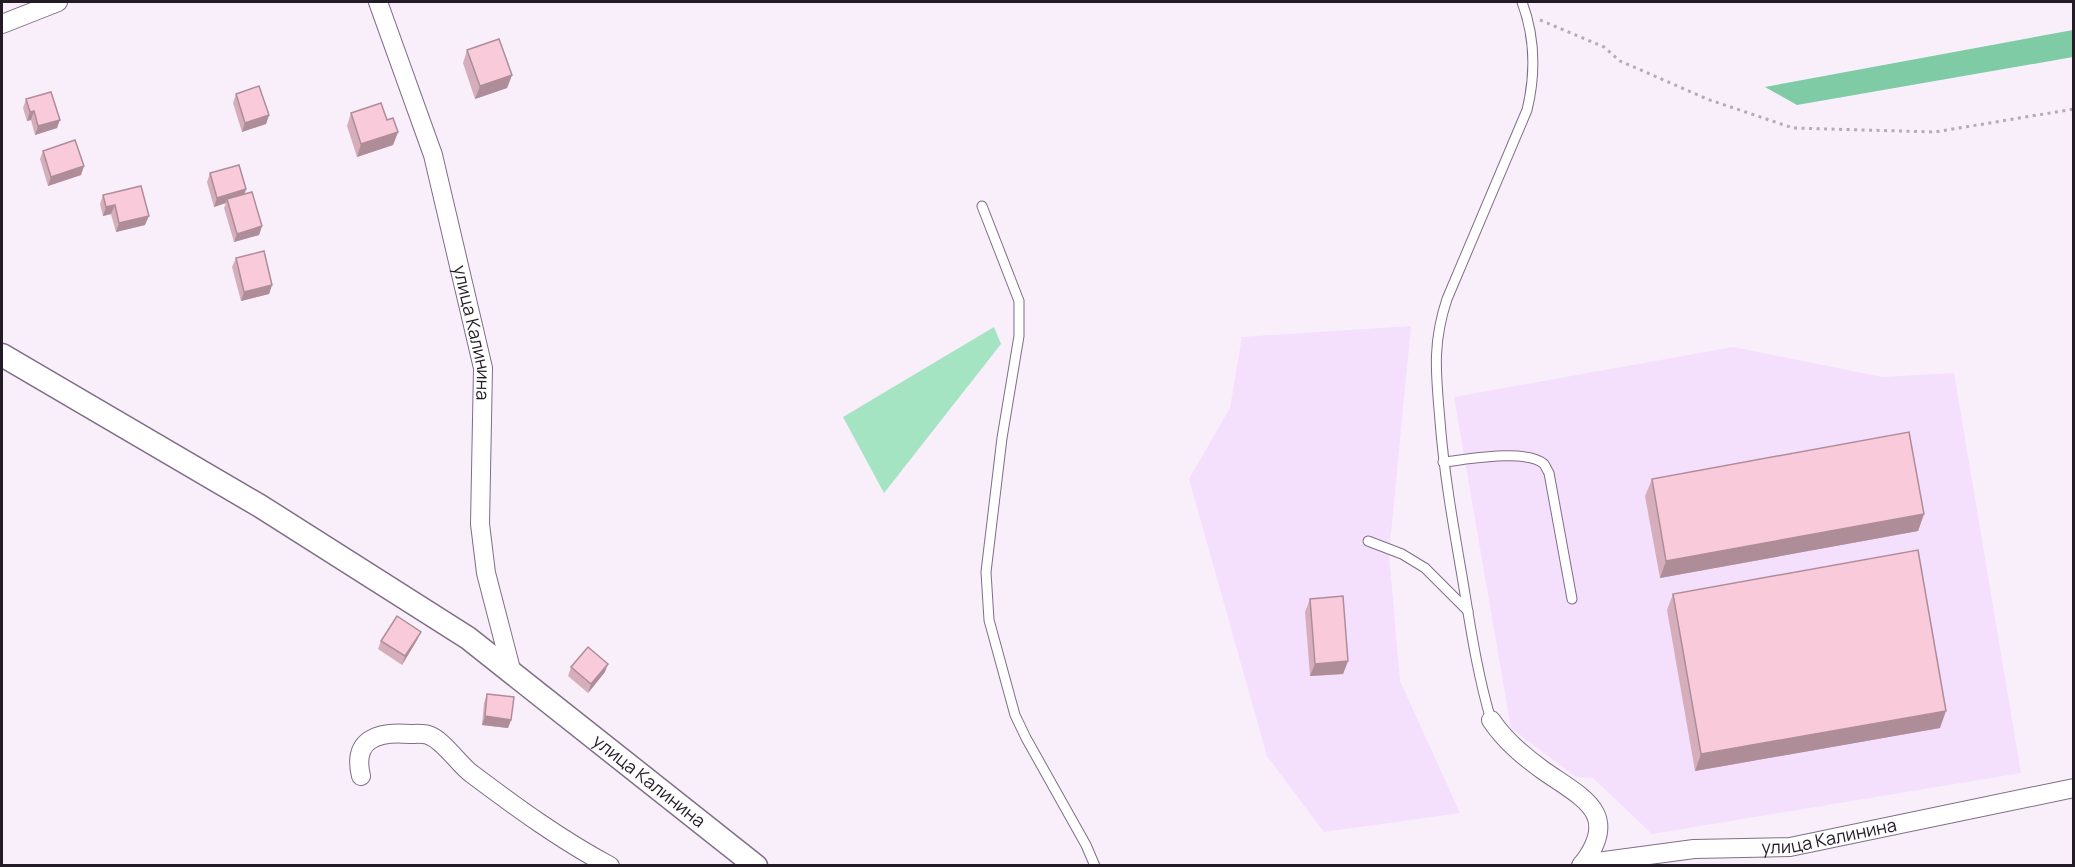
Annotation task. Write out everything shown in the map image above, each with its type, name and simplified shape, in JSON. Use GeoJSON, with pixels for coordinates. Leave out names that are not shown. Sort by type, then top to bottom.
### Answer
{"type":"FeatureCollection","features":[{"type":"Feature","properties":{"kind":"street"},"geometry":{"type":"LineString","coordinates":[[2,24],[58,2]]}},
{"type":"Feature","properties":{"kind":"street","name":"улица Калинина"},"geometry":{"type":"LineString","coordinates":[[378,2],[433,155],[483,368],[480,524],[486,573],[513,673]]}},
{"type":"Feature","properties":{"kind":"street","name":"улица Калинина"},"geometry":{"type":"LineString","coordinates":[[2,355],[260,506],[468,638],[756,866]]}},
{"type":"Feature","properties":{"kind":"street","name":"улица Калинина"},"geometry":{"type":"LineString","coordinates":[[1491,720],[1519,752],[1574,789],[1592,806],[1597,818],[1597,840],[1591,854],[1582,865]]}},
{"type":"Feature","properties":{"kind":"street"},"geometry":{"type":"LineString","coordinates":[[362,776],[358,762],[361,749],[370,739],[392,732],[429,735],[470,772],[564,839],[610,866]]}},
{"type":"Feature","properties":{"kind":"street","name":"улица Калинина"},"geometry":{"type":"LineString","coordinates":[[1582,865],[1694,849],[1790,848],[2073,788]]}},
{"type":"Feature","properties":{"kind":"lane"},"geometry":{"type":"LineString","coordinates":[[1491,720],[1484,697],[1468,611],[1443,462],[1435,353],[1439,324],[1447,299],[1527,110],[1533,85],[1533,47],[1522,2]]}},
{"type":"Feature","properties":{"kind":"lane"},"geometry":{"type":"LineString","coordinates":[[982,206],[1019,301],[1019,336],[1002,438],[986,572],[989,620],[1015,715],[1086,845],[1095,866]]}},
{"type":"Feature","properties":{"kind":"lane"},"geometry":{"type":"LineString","coordinates":[[1443,462],[1512,456],[1532,458],[1543,464],[1549,473],[1572,599]]}},
{"type":"Feature","properties":{"kind":"lane"},"geometry":{"type":"LineString","coordinates":[[1368,541],[1402,554],[1425,567],[1468,611]]}},
{"type":"Feature","properties":{"kind":"path"},"geometry":{"type":"LineString","coordinates":[[1527,15],[1604,47],[1620,61],[1707,99],[1793,128],[1935,132],[2073,109]]}},
{"type":"Feature","properties":{"kind":"shaded area"},"geometry":{"type":"Polygon","coordinates":[[[1411,326],[1389,554],[1400,681],[1460,813],[1324,832],[1267,756],[1189,479],[1230,408],[1242,337],[1411,326]]]}},
{"type":"Feature","properties":{"kind":"shaded area"},"geometry":{"type":"Polygon","coordinates":[[[1733,347],[1882,377],[1954,373],[2021,773],[1652,834],[1593,778],[1576,777],[1511,728],[1454,397],[1733,347]]]}},
{"type":"Feature","properties":{"kind":"green space"},"geometry":{"type":"Polygon","coordinates":[[[2073,30],[2073,57],[1797,105],[1765,87],[2073,30]]]}},
{"type":"Feature","properties":{"kind":"green space"},"geometry":{"type":"Polygon","coordinates":[[[994,327],[1001,344],[884,493],[843,417],[994,327]]]}},
{"type":"Feature","properties":{"kind":"building"},"geometry":{"type":"Polygon","coordinates":[[[499,39],[512,75],[480,86],[467,50],[499,39]]]}},
{"type":"Feature","properties":{"kind":"building"},"geometry":{"type":"Polygon","coordinates":[[[259,86],[269,115],[245,123],[236,94],[259,86]]]}},
{"type":"Feature","properties":{"kind":"building"},"geometry":{"type":"Polygon","coordinates":[[[51,92],[60,120],[38,126],[34,111],[30,112],[26,99],[51,92]]]}},
{"type":"Feature","properties":{"kind":"building"},"geometry":{"type":"Polygon","coordinates":[[[381,103],[387,120],[393,118],[398,132],[361,144],[351,113],[381,103]]]}},
{"type":"Feature","properties":{"kind":"building"},"geometry":{"type":"Polygon","coordinates":[[[75,140],[84,166],[51,177],[43,151],[75,140]]]}},
{"type":"Feature","properties":{"kind":"building"},"geometry":{"type":"Polygon","coordinates":[[[239,165],[246,189],[217,198],[210,173],[239,165]]]}},
{"type":"Feature","properties":{"kind":"building"},"geometry":{"type":"Polygon","coordinates":[[[141,186],[149,216],[119,223],[115,205],[106,207],[103,195],[141,186]]]}},
{"type":"Feature","properties":{"kind":"building"},"geometry":{"type":"Polygon","coordinates":[[[252,192],[262,226],[237,234],[227,199],[252,192]]]}},
{"type":"Feature","properties":{"kind":"building"},"geometry":{"type":"Polygon","coordinates":[[[264,251],[272,285],[244,292],[236,258],[264,251]]]}},
{"type":"Feature","properties":{"kind":"building"},"geometry":{"type":"Polygon","coordinates":[[[1909,432],[1924,514],[1666,561],[1652,479],[1909,432]]]}},
{"type":"Feature","properties":{"kind":"building"},"geometry":{"type":"Polygon","coordinates":[[[1918,550],[1946,711],[1701,754],[1673,594],[1918,550]]]}},
{"type":"Feature","properties":{"kind":"building"},"geometry":{"type":"Polygon","coordinates":[[[1343,596],[1348,661],[1315,664],[1310,599],[1343,596]]]}},
{"type":"Feature","properties":{"kind":"building"},"geometry":{"type":"Polygon","coordinates":[[[397,616],[421,632],[405,656],[381,641],[397,616]]]}},
{"type":"Feature","properties":{"kind":"building"},"geometry":{"type":"Polygon","coordinates":[[[588,647],[608,664],[591,684],[571,667],[588,647]]]}},
{"type":"Feature","properties":{"kind":"building"},"geometry":{"type":"Polygon","coordinates":[[[487,694],[514,697],[511,720],[485,716],[487,694]]]}}]}
